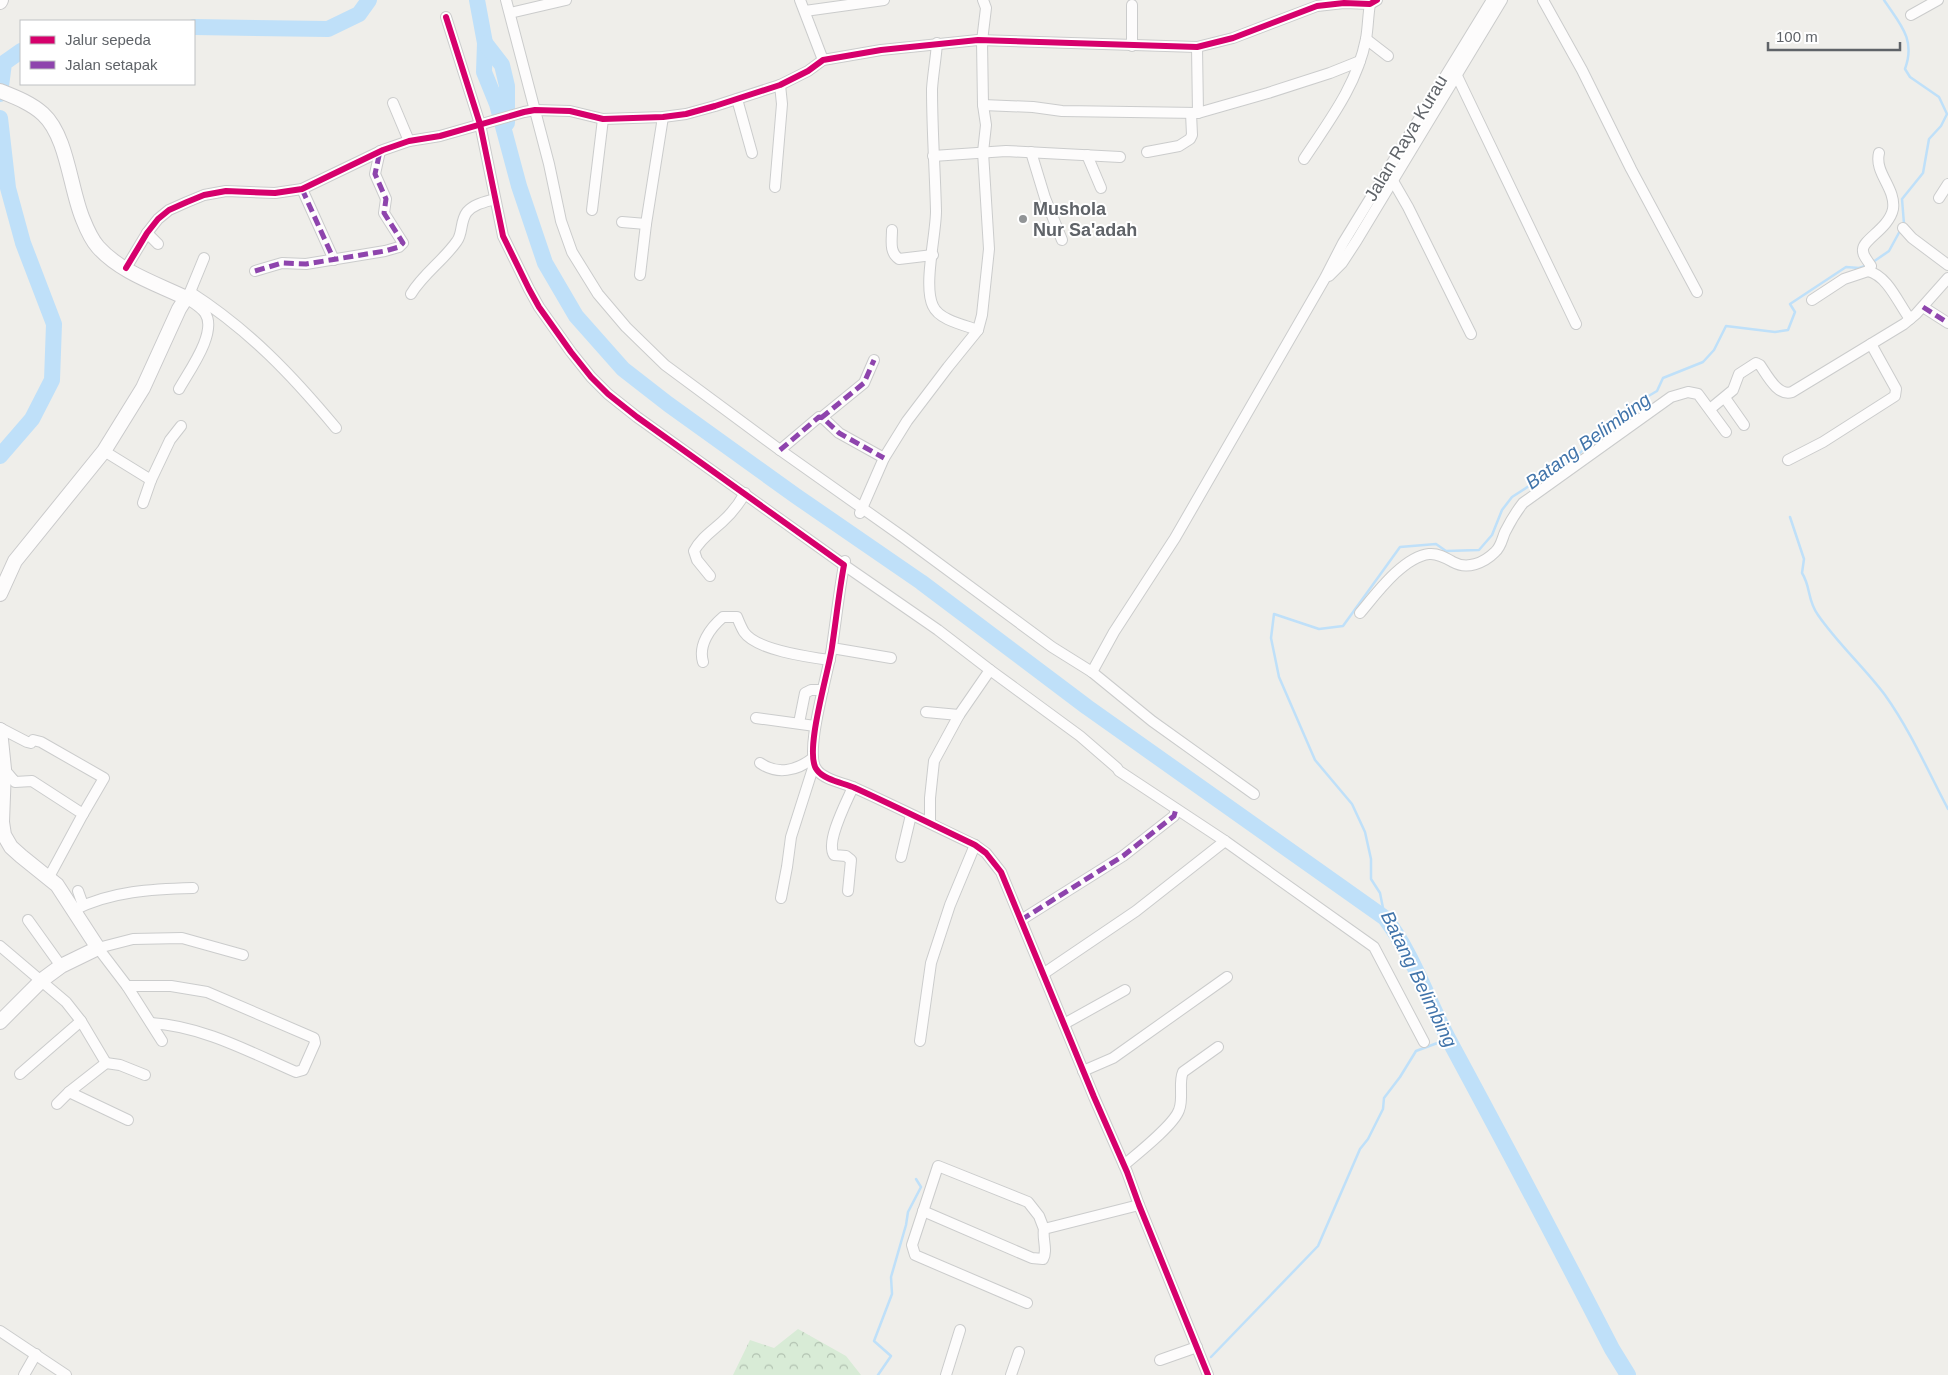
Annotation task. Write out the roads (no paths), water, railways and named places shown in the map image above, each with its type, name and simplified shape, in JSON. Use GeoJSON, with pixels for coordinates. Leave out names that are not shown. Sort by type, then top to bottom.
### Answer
{"type":"FeatureCollection","features":[{"type":"Feature","properties":{"kind":"street"},"geometry":{"type":"LineString","coordinates":[[506,0],[527,84],[530,111],[561,221],[572,252],[598,294],[626,327],[665,365],[860,510],[1052,648],[1092,672],[1152,721],[1254,794]]}},
{"type":"Feature","properties":{"kind":"street"},"geometry":{"type":"LineString","coordinates":[[510,13],[566,0]]}},
{"type":"Feature","properties":{"kind":"street"},"geometry":{"type":"LineString","coordinates":[[800,0],[823,60]]}},
{"type":"Feature","properties":{"kind":"street"},"geometry":{"type":"LineString","coordinates":[[805,11],[884,0]]}},
{"type":"Feature","properties":{"kind":"street"},"geometry":{"type":"LineString","coordinates":[[860,510],[884,458],[907,421],[978,330],[985,300],[989,249],[983,152],[986,125],[983,105],[982,42],[986,8],[983,0]]}},
{"type":"Feature","properties":{"kind":"street","name":"Jalan Raya Kurau"},"geometry":{"type":"LineString","coordinates":[[1092,672],[1114,632],[1175,538],[1353,226],[1492,0]]}},
{"type":"Feature","properties":{"kind":"street"},"geometry":{"type":"LineString","coordinates":[[1325,278],[1332,274],[1342,263],[1502,0]]}},
{"type":"Feature","properties":{"kind":"street"},"geometry":{"type":"LineString","coordinates":[[1543,0],[1582,70],[1631,169],[1697,292]]}},
{"type":"Feature","properties":{"kind":"street"},"geometry":{"type":"LineString","coordinates":[[1911,15],[1938,0]]}},
{"type":"Feature","properties":{"kind":"street"},"geometry":{"type":"LineString","coordinates":[[126,268],[147,233],[158,219],[169,210],[204,195],[226,191],[275,193],[302,189],[380,151],[409,141],[440,136],[530,111],[570,111],[602,120],[663,117],[686,114],[780,85],[808,72],[823,60],[881,50],[937,44],[982,42],[1197,47],[1240,36],[1317,6],[1373,2],[1366,38],[1355,76],[1340,106],[1304,159]]}},
{"type":"Feature","properties":{"kind":"street"},"geometry":{"type":"LineString","coordinates":[[1132,5],[1132,46]]}},
{"type":"Feature","properties":{"kind":"street"},"geometry":{"type":"LineString","coordinates":[[446,17],[483,123],[503,236],[539,307],[591,377],[608,394],[637,417],[938,630],[1080,736],[1119,771],[1225,841],[1374,947],[1424,1042]]}},
{"type":"Feature","properties":{"kind":"street"},"geometry":{"type":"LineString","coordinates":[[1366,38],[1388,56]]}},
{"type":"Feature","properties":{"kind":"street"},"geometry":{"type":"LineString","coordinates":[[937,44],[932,87],[936,211],[930,291],[933,306],[940,315],[978,330]]}},
{"type":"Feature","properties":{"kind":"street"},"geometry":{"type":"LineString","coordinates":[[1146,152],[1179,146],[1190,139],[1192,135],[1195,113],[1197,47]]}},
{"type":"Feature","properties":{"kind":"street"},"geometry":{"type":"LineString","coordinates":[[983,105],[1062,110],[1195,113],[1268,94],[1360,61]]}},
{"type":"Feature","properties":{"kind":"street"},"geometry":{"type":"LineString","coordinates":[[1457,76],[1576,324]]}},
{"type":"Feature","properties":{"kind":"street"},"geometry":{"type":"LineString","coordinates":[[775,187],[782,104],[780,85]]}},
{"type":"Feature","properties":{"kind":"street"},"geometry":{"type":"LineString","coordinates":[[0,91],[18,98],[44,115],[55,130],[78,207],[89,235],[97,246],[108,257],[126,268],[188,295],[236,325],[256,341],[301,386],[336,428]]}},
{"type":"Feature","properties":{"kind":"street"},"geometry":{"type":"LineString","coordinates":[[737,99],[752,153]]}},
{"type":"Feature","properties":{"kind":"street"},"geometry":{"type":"LineString","coordinates":[[394,103],[409,141]]}},
{"type":"Feature","properties":{"kind":"street"},"geometry":{"type":"LineString","coordinates":[[640,275],[663,117]]}},
{"type":"Feature","properties":{"kind":"street"},"geometry":{"type":"LineString","coordinates":[[592,210],[602,120]]}},
{"type":"Feature","properties":{"kind":"street"},"geometry":{"type":"LineString","coordinates":[[255,271],[282,263],[306,264],[385,252],[398,247],[402,243],[384,213],[386,198],[375,174],[380,151]]}},
{"type":"Feature","properties":{"kind":"street"},"geometry":{"type":"LineString","coordinates":[[933,156],[983,152],[1031,152],[1120,158]]}},
{"type":"Feature","properties":{"kind":"street"},"geometry":{"type":"LineString","coordinates":[[1031,152],[1045,198],[1062,240]]}},
{"type":"Feature","properties":{"kind":"street"},"geometry":{"type":"LineString","coordinates":[[1879,153],[1880,168],[1893,194],[1893,208],[1890,217],[1863,248],[1863,254],[1870,268],[1882,278],[1910,319]]}},
{"type":"Feature","properties":{"kind":"street"},"geometry":{"type":"LineString","coordinates":[[1087,155],[1101,188]]}},
{"type":"Feature","properties":{"kind":"street"},"geometry":{"type":"LineString","coordinates":[[1393,181],[1408,207],[1471,334]]}},
{"type":"Feature","properties":{"kind":"street"},"geometry":{"type":"LineString","coordinates":[[1939,198],[1948,184]]}},
{"type":"Feature","properties":{"kind":"street"},"geometry":{"type":"LineString","coordinates":[[302,189],[334,260]]}},
{"type":"Feature","properties":{"kind":"street"},"geometry":{"type":"LineString","coordinates":[[411,294],[429,271],[460,238],[466,213],[477,204],[495,199]]}},
{"type":"Feature","properties":{"kind":"street"},"geometry":{"type":"LineString","coordinates":[[622,222],[646,224]]}},
{"type":"Feature","properties":{"kind":"street"},"geometry":{"type":"LineString","coordinates":[[1903,228],[1912,238],[1948,265]]}},
{"type":"Feature","properties":{"kind":"street"},"geometry":{"type":"LineString","coordinates":[[892,230],[892,251],[897,258],[933,255]]}},
{"type":"Feature","properties":{"kind":"street"},"geometry":{"type":"LineString","coordinates":[[147,233],[158,244]]}},
{"type":"Feature","properties":{"kind":"street"},"geometry":{"type":"LineString","coordinates":[[0,594],[15,561],[104,451],[143,388],[204,258]]}},
{"type":"Feature","properties":{"kind":"street"},"geometry":{"type":"LineString","coordinates":[[1812,300],[1844,279],[1870,268]]}},
{"type":"Feature","properties":{"kind":"street"},"geometry":{"type":"LineString","coordinates":[[1710,409],[1733,390],[1739,374],[1754,364],[1760,365],[1780,391],[1788,393],[1910,319],[1948,278]]}},
{"type":"Feature","properties":{"kind":"street"},"geometry":{"type":"LineString","coordinates":[[180,389],[205,342],[209,327],[204,312],[188,295]]}},
{"type":"Feature","properties":{"kind":"street"},"geometry":{"type":"LineString","coordinates":[[1923,307],[1948,323]]}},
{"type":"Feature","properties":{"kind":"street"},"geometry":{"type":"LineString","coordinates":[[1788,460],[1823,442],[1895,396],[1896,389],[1871,344]]}},
{"type":"Feature","properties":{"kind":"street"},"geometry":{"type":"LineString","coordinates":[[780,450],[816,418],[821,418],[864,383],[874,360]]}},
{"type":"Feature","properties":{"kind":"street"},"geometry":{"type":"LineString","coordinates":[[1360,613],[1388,581],[1416,558],[1430,554],[1444,557],[1455,564],[1463,566],[1474,565],[1496,552],[1513,517],[1523,503],[1671,398],[1685,393],[1695,393],[1701,396],[1726,432]]}},
{"type":"Feature","properties":{"kind":"street"},"geometry":{"type":"LineString","coordinates":[[1725,398],[1744,425]]}},
{"type":"Feature","properties":{"kind":"street"},"geometry":{"type":"LineString","coordinates":[[821,418],[840,433],[884,458]]}},
{"type":"Feature","properties":{"kind":"street"},"geometry":{"type":"LineString","coordinates":[[143,503],[170,440],[182,426]]}},
{"type":"Feature","properties":{"kind":"street"},"geometry":{"type":"LineString","coordinates":[[104,451],[152,480]]}},
{"type":"Feature","properties":{"kind":"street"},"geometry":{"type":"LineString","coordinates":[[710,576],[697,560],[694,551],[705,537],[733,511],[745,493]]}},
{"type":"Feature","properties":{"kind":"street"},"geometry":{"type":"LineString","coordinates":[[781,898],[791,837],[813,761],[816,726],[830,660],[844,563]]}},
{"type":"Feature","properties":{"kind":"street"},"geometry":{"type":"LineString","coordinates":[[702,662],[701,648],[712,628],[723,617],[737,617],[745,633],[766,646],[783,652],[830,660]]}},
{"type":"Feature","properties":{"kind":"street"},"geometry":{"type":"LineString","coordinates":[[832,648],[891,658]]}},
{"type":"Feature","properties":{"kind":"street"},"geometry":{"type":"LineString","coordinates":[[930,824],[930,798],[934,761],[959,715],[990,670]]}},
{"type":"Feature","properties":{"kind":"street"},"geometry":{"type":"LineString","coordinates":[[799,724],[805,693],[811,690],[823,690]]}},
{"type":"Feature","properties":{"kind":"street"},"geometry":{"type":"LineString","coordinates":[[926,712],[959,715]]}},
{"type":"Feature","properties":{"kind":"street"},"geometry":{"type":"LineString","coordinates":[[756,718],[816,726]]}},
{"type":"Feature","properties":{"kind":"street"},"geometry":{"type":"LineString","coordinates":[[0,729],[4,769],[2,822],[4,835],[11,847],[49,877],[79,908],[98,948],[127,986],[162,1041]]}},
{"type":"Feature","properties":{"kind":"street"},"geometry":{"type":"LineString","coordinates":[[0,729],[27,742],[31,743],[33,740],[40,742],[104,778],[49,877]]}},
{"type":"Feature","properties":{"kind":"street"},"geometry":{"type":"LineString","coordinates":[[760,763],[768,769],[785,771],[813,761]]}},
{"type":"Feature","properties":{"kind":"street"},"geometry":{"type":"LineString","coordinates":[[813,761],[818,772],[975,845],[986,853],[1001,872],[1083,1072],[1124,1165],[1138,1205],[1208,1375]]}},
{"type":"Feature","properties":{"kind":"street"},"geometry":{"type":"LineString","coordinates":[[4,769],[15,782],[32,781],[83,814]]}},
{"type":"Feature","properties":{"kind":"street"},"geometry":{"type":"LineString","coordinates":[[848,891],[851,860],[846,856],[834,855],[831,850],[838,820],[853,787]]}},
{"type":"Feature","properties":{"kind":"street"},"geometry":{"type":"LineString","coordinates":[[1021,920],[1123,856],[1174,816],[1176,809]]}},
{"type":"Feature","properties":{"kind":"street"},"geometry":{"type":"LineString","coordinates":[[901,857],[911,815]]}},
{"type":"Feature","properties":{"kind":"street"},"geometry":{"type":"LineString","coordinates":[[1043,974],[1136,911],[1225,841]]}},
{"type":"Feature","properties":{"kind":"street"},"geometry":{"type":"LineString","coordinates":[[920,1042],[931,963],[950,905],[975,845]]}},
{"type":"Feature","properties":{"kind":"street"},"geometry":{"type":"LineString","coordinates":[[79,908],[103,898],[143,890],[194,888]]}},
{"type":"Feature","properties":{"kind":"street"},"geometry":{"type":"LineString","coordinates":[[78,892],[79,908]]}},
{"type":"Feature","properties":{"kind":"street"},"geometry":{"type":"LineString","coordinates":[[28,920],[61,966]]}},
{"type":"Feature","properties":{"kind":"street"},"geometry":{"type":"LineString","coordinates":[[0,1022],[42,980],[61,966],[98,948],[133,939],[182,938],[243,955]]}},
{"type":"Feature","properties":{"kind":"street"},"geometry":{"type":"LineString","coordinates":[[0,946],[66,1002],[81,1021],[106,1063]]}},
{"type":"Feature","properties":{"kind":"street"},"geometry":{"type":"LineString","coordinates":[[1083,1072],[1113,1058],[1227,977]]}},
{"type":"Feature","properties":{"kind":"street"},"geometry":{"type":"LineString","coordinates":[[127,986],[171,986],[207,992],[310,1036],[315,1040],[315,1043],[303,1070],[296,1072],[204,1033],[165,1024],[151,1023]]}},
{"type":"Feature","properties":{"kind":"street"},"geometry":{"type":"LineString","coordinates":[[1064,1024],[1125,990]]}},
{"type":"Feature","properties":{"kind":"street"},"geometry":{"type":"LineString","coordinates":[[20,1074],[81,1021]]}},
{"type":"Feature","properties":{"kind":"street"},"geometry":{"type":"LineString","coordinates":[[1124,1165],[1176,1117],[1181,1101],[1181,1077],[1183,1072],[1218,1047]]}},
{"type":"Feature","properties":{"kind":"street"},"geometry":{"type":"LineString","coordinates":[[57,1104],[69,1092],[106,1063],[120,1065],[145,1075]]}},
{"type":"Feature","properties":{"kind":"street"},"geometry":{"type":"LineString","coordinates":[[69,1092],[128,1120]]}},
{"type":"Feature","properties":{"kind":"street"},"geometry":{"type":"LineString","coordinates":[[923,1211],[1040,1260],[1043,1259],[1045,1253],[1044,1229],[1039,1216],[1028,1202],[938,1166],[923,1211],[912,1245],[915,1255],[1027,1303]]}},
{"type":"Feature","properties":{"kind":"street"},"geometry":{"type":"LineString","coordinates":[[1044,1229],[1138,1205]]}},
{"type":"Feature","properties":{"kind":"street"},"geometry":{"type":"LineString","coordinates":[[946,1375],[960,1330]]}},
{"type":"Feature","properties":{"kind":"street"},"geometry":{"type":"LineString","coordinates":[[0,1331],[66,1375]]}},
{"type":"Feature","properties":{"kind":"street"},"geometry":{"type":"LineString","coordinates":[[1160,1360],[1197,1347]]}},
{"type":"Feature","properties":{"kind":"street"},"geometry":{"type":"LineString","coordinates":[[1011,1375],[1019,1352]]}},
{"type":"Feature","properties":{"kind":"street"},"geometry":{"type":"LineString","coordinates":[[24,1375],[36,1354]]}},
{"type":"Feature","properties":{"kind":"waterway"},"geometry":{"type":"LineString","coordinates":[[195,27],[328,29],[359,14],[369,0]]}},
{"type":"Feature","properties":{"kind":"waterway"},"geometry":{"type":"LineString","coordinates":[[477,0],[485,43],[484,72],[497,104],[519,186],[545,263],[576,316],[623,369],[668,404],[796,496],[921,582],[1087,707],[1385,918],[1413,963],[1450,1042],[1612,1349],[1628,1375]]}},
{"type":"Feature","properties":{"kind":"waterway","name":"Batang Belimbing"},"geometry":{"type":"LineString","coordinates":[[1884,0],[1905,32],[1909,49],[1905,69],[1910,77],[1939,97],[1947,114],[1941,126],[1929,139],[1923,173],[1902,199],[1904,224]]}},
{"type":"Feature","properties":{"kind":"waterway"},"geometry":{"type":"LineString","coordinates":[[485,43],[502,65],[507,86],[507,123]]}},
{"type":"Feature","properties":{"kind":"waterway"},"geometry":{"type":"LineString","coordinates":[[0,94],[4,63],[20,52]]}},
{"type":"Feature","properties":{"kind":"waterway"},"geometry":{"type":"LineString","coordinates":[[0,118],[8,188],[23,243],[54,324],[52,380],[32,419],[0,456]]}},
{"type":"Feature","properties":{"kind":"waterway","name":"Batang Belimbing"},"geometry":{"type":"LineString","coordinates":[[1873,262],[1889,251],[1901,229]]}},
{"type":"Feature","properties":{"kind":"waterway","name":"Batang Belimbing"},"geometry":{"type":"LineString","coordinates":[[1385,918],[1380,893],[1371,879],[1371,859],[1365,832],[1352,804],[1315,760],[1279,677],[1271,638],[1274,614],[1319,629],[1343,626],[1400,547],[1436,544],[1446,551],[1479,550],[1492,535],[1502,510],[1512,497],[1580,453],[1618,414],[1657,391],[1663,378],[1703,362],[1714,350],[1726,326],[1775,332],[1788,330],[1795,312],[1790,304],[1846,267],[1859,268],[1868,265]]}},
{"type":"Feature","properties":{"kind":"waterway"},"geometry":{"type":"LineString","coordinates":[[1790,517],[1804,559],[1802,573],[1815,609],[1826,626],[1877,685],[1894,708],[1911,736],[1948,809]]}},
{"type":"Feature","properties":{"kind":"waterway"},"geometry":{"type":"LineString","coordinates":[[1211,1357],[1318,1246],[1360,1149],[1368,1139],[1383,1109],[1384,1098],[1416,1051],[1448,1039]]}},
{"type":"Feature","properties":{"kind":"waterway"},"geometry":{"type":"LineString","coordinates":[[878,1375],[891,1356],[874,1341],[892,1294],[891,1277],[908,1212],[921,1187],[916,1179]]}},
{"type":"Feature","properties":{"kind":"place","name":"Mushola Nur Sa'adah"},"geometry":{"type":"Point","coordinates":[1023,219]}}]}
